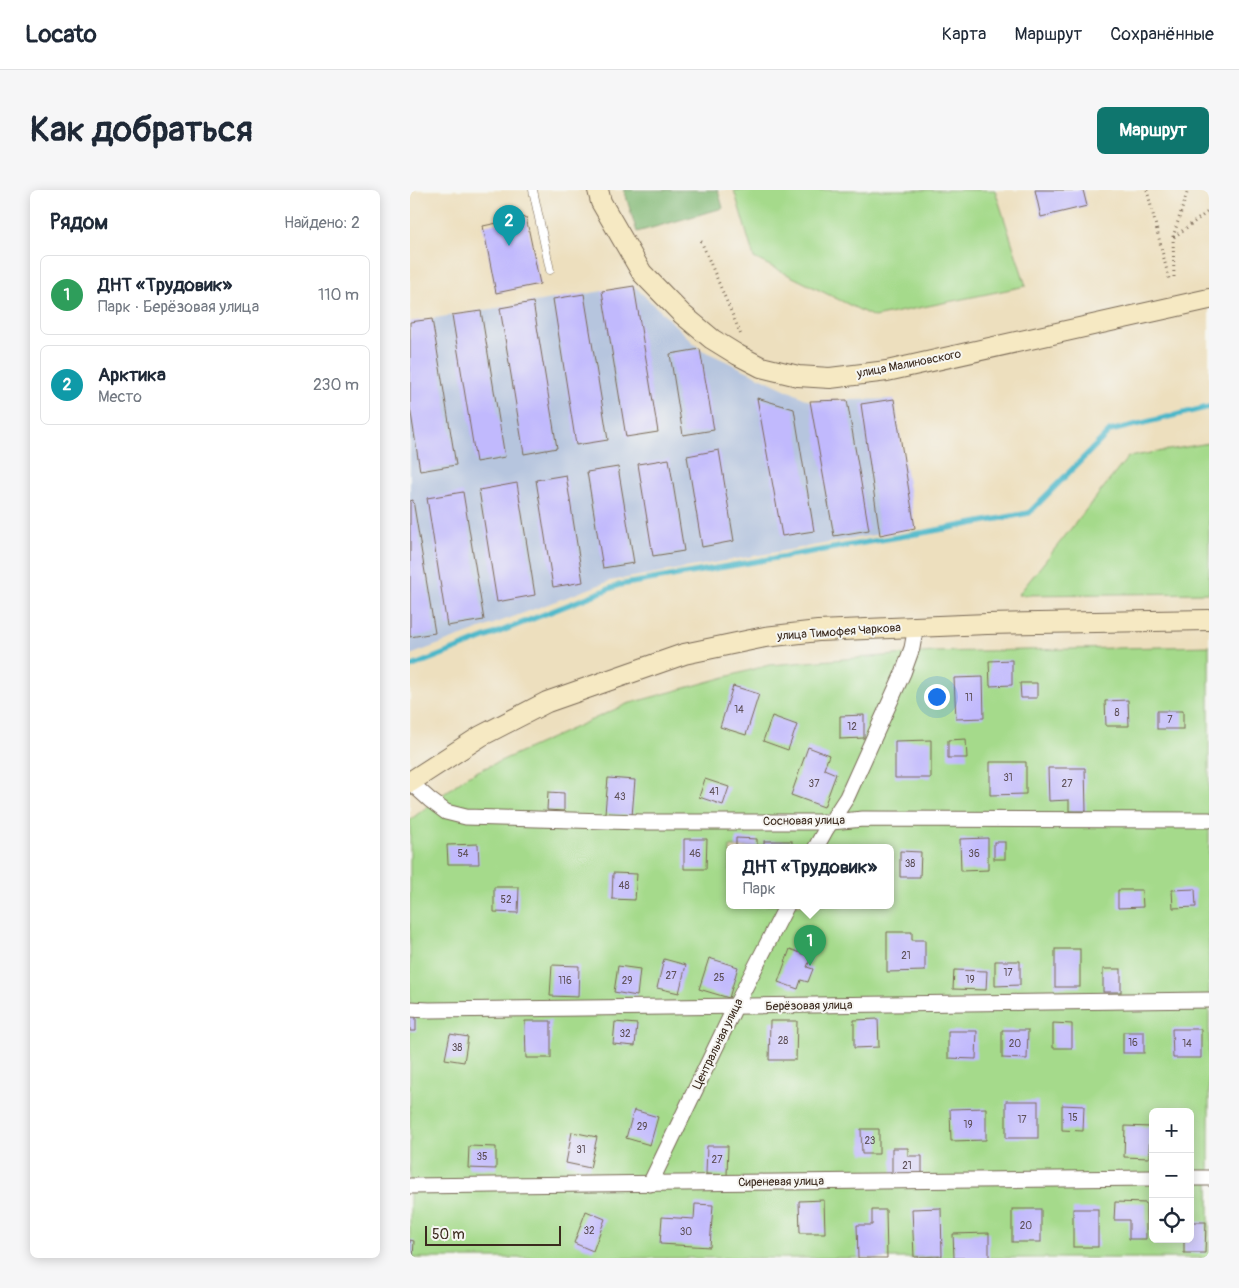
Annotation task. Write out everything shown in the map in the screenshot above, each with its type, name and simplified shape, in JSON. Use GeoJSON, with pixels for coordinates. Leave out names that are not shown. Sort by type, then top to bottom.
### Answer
{"type":"FeatureCollection","features":[{"type":"Feature","properties":{"kind":"main road","name":"улица Малиновского"},"geometry":{"type":"LineString","coordinates":[[598,190],[601,202],[642,273],[682,314],[712,339],[738,355],[761,367],[798,376],[830,378],[887,371],[1209,299]]}},
{"type":"Feature","properties":{"kind":"main road","name":"улица Тимофея Чаркова"},"geometry":{"type":"LineString","coordinates":[[410,782],[481,736],[548,702],[684,654],[765,637],[818,631],[916,626],[1209,620]]}},
{"type":"Feature","properties":{"kind":"street"},"geometry":{"type":"LineString","coordinates":[[818,844],[847,797],[903,673],[912,648],[916,626]]}},
{"type":"Feature","properties":{"kind":"street","name":"Сосновая улица"},"geometry":{"type":"LineString","coordinates":[[410,782],[446,812],[466,817],[641,822],[831,822],[863,818],[1209,820]]}},
{"type":"Feature","properties":{"kind":"street","name":"Центральная улица"},"geometry":{"type":"LineString","coordinates":[[650,1184],[735,1007],[785,909]]}},
{"type":"Feature","properties":{"kind":"street","name":"Берёзовая улица"},"geometry":{"type":"LineString","coordinates":[[410,1009],[735,1007],[1209,1000]]}},
{"type":"Feature","properties":{"kind":"street","name":"Сиреневая улица"},"geometry":{"type":"LineString","coordinates":[[410,1186],[1149,1178]]}},
{"type":"Feature","properties":{"kind":"street"},"geometry":{"type":"LineString","coordinates":[[1194,1178],[1209,1178]]}},
{"type":"Feature","properties":{"kind":"lane"},"geometry":{"type":"LineString","coordinates":[[533,190],[550,270]]}},
{"type":"Feature","properties":{"kind":"path"},"geometry":{"type":"LineString","coordinates":[[1148,190],[1169,279]]}},
{"type":"Feature","properties":{"kind":"path"},"geometry":{"type":"LineString","coordinates":[[1174,278],[1173,237],[1188,190]]}},
{"type":"Feature","properties":{"kind":"path"},"geometry":{"type":"LineString","coordinates":[[1173,237],[1209,211]]}},
{"type":"Feature","properties":{"kind":"path"},"geometry":{"type":"LineString","coordinates":[[701,241],[743,340],[738,355]]}},
{"type":"Feature","properties":{"kind":"shaded area"},"geometry":{"type":"Polygon","coordinates":[[[634,286],[700,349],[810,401],[894,399],[915,528],[610,581],[410,655],[410,322],[634,286]]]}},
{"type":"Feature","properties":{"kind":"green space"},"geometry":{"type":"Polygon","coordinates":[[[624,190],[718,190],[723,208],[637,232],[624,190]]]}},
{"type":"Feature","properties":{"kind":"green space"},"geometry":{"type":"Polygon","coordinates":[[[734,190],[995,190],[1026,286],[874,317],[754,258],[734,190]]]}},
{"type":"Feature","properties":{"kind":"green space"},"geometry":{"type":"Polygon","coordinates":[[[1209,443],[1209,593],[1018,595],[1128,457],[1209,443]]]}},
{"type":"Feature","properties":{"kind":"green space"},"geometry":{"type":"Polygon","coordinates":[[[1209,646],[1209,1258],[410,1258],[410,820],[467,776],[627,704],[769,665],[934,652],[1209,646]]]}},
{"type":"Feature","properties":{"kind":"building"},"geometry":{"type":"Polygon","coordinates":[[[1035,190],[1083,190],[1087,206],[1041,217],[1035,190]]]}},
{"type":"Feature","properties":{"kind":"building"},"geometry":{"type":"Polygon","coordinates":[[[526,217],[540,284],[496,293],[483,226],[526,217]]]}},
{"type":"Feature","properties":{"kind":"building"},"geometry":{"type":"Polygon","coordinates":[[[634,286],[658,432],[626,437],[602,291],[634,286]]]}},
{"type":"Feature","properties":{"kind":"building"},"geometry":{"type":"Polygon","coordinates":[[[584,294],[608,440],[576,445],[553,299],[584,294]]]}},
{"type":"Feature","properties":{"kind":"building"},"geometry":{"type":"Polygon","coordinates":[[[533,302],[557,448],[524,454],[500,308],[533,302]]]}},
{"type":"Feature","properties":{"kind":"building"},"geometry":{"type":"Polygon","coordinates":[[[481,311],[505,457],[476,462],[452,315],[481,311]]]}},
{"type":"Feature","properties":{"kind":"building"},"geometry":{"type":"Polygon","coordinates":[[[432,319],[456,465],[420,471],[410,407],[410,322],[432,319]]]}},
{"type":"Feature","properties":{"kind":"building"},"geometry":{"type":"Polygon","coordinates":[[[700,349],[714,430],[683,435],[670,354],[700,349]]]}},
{"type":"Feature","properties":{"kind":"building"},"geometry":{"type":"Polygon","coordinates":[[[757,398],[794,409],[814,531],[782,536],[757,398]]]}},
{"type":"Feature","properties":{"kind":"building"},"geometry":{"type":"Polygon","coordinates":[[[894,399],[915,528],[880,535],[861,404],[894,399]]]}},
{"type":"Feature","properties":{"kind":"building"},"geometry":{"type":"Polygon","coordinates":[[[847,400],[869,530],[834,536],[810,401],[847,400]]]}},
{"type":"Feature","properties":{"kind":"building"},"geometry":{"type":"Polygon","coordinates":[[[719,450],[734,541],[702,547],[687,456],[719,450]]]}},
{"type":"Feature","properties":{"kind":"building"},"geometry":{"type":"Polygon","coordinates":[[[669,459],[684,551],[653,556],[638,464],[669,459]]]}},
{"type":"Feature","properties":{"kind":"building"},"geometry":{"type":"Polygon","coordinates":[[[618,467],[634,563],[603,568],[587,472],[618,467]]]}},
{"type":"Feature","properties":{"kind":"building"},"geometry":{"type":"Polygon","coordinates":[[[566,475],[583,582],[553,587],[536,480],[566,475]]]}},
{"type":"Feature","properties":{"kind":"building"},"geometry":{"type":"Polygon","coordinates":[[[517,483],[535,595],[497,602],[479,490],[517,483]]]}},
{"type":"Feature","properties":{"kind":"building"},"geometry":{"type":"Polygon","coordinates":[[[463,492],[484,620],[447,626],[427,498],[463,492]]]}},
{"type":"Feature","properties":{"kind":"building"},"geometry":{"type":"Polygon","coordinates":[[[413,500],[435,633],[410,637],[410,501],[413,500]]]}},
{"type":"Feature","properties":{"kind":"building"},"geometry":{"type":"Polygon","coordinates":[[[1012,660],[1012,685],[990,686],[989,661],[1012,660]]]}},
{"type":"Feature","properties":{"kind":"building"},"geometry":{"type":"Polygon","coordinates":[[[983,677],[984,718],[956,719],[954,678],[983,677]]]}},
{"type":"Feature","properties":{"kind":"building"},"geometry":{"type":"Polygon","coordinates":[[[1020,683],[1037,683],[1037,698],[1021,698],[1020,683]]]}},
{"type":"Feature","properties":{"kind":"building"},"geometry":{"type":"Polygon","coordinates":[[[733,686],[759,694],[746,735],[720,727],[733,686]]]}},
{"type":"Feature","properties":{"kind":"building"},"geometry":{"type":"Polygon","coordinates":[[[1128,700],[1129,726],[1106,726],[1105,701],[1128,700]]]}},
{"type":"Feature","properties":{"kind":"building"},"geometry":{"type":"Polygon","coordinates":[[[1157,711],[1183,711],[1183,729],[1157,729],[1157,711]]]}},
{"type":"Feature","properties":{"kind":"building"},"geometry":{"type":"Polygon","coordinates":[[[864,715],[864,738],[840,739],[840,716],[864,715]]]}},
{"type":"Feature","properties":{"kind":"building"},"geometry":{"type":"Polygon","coordinates":[[[772,716],[797,725],[788,750],[763,741],[772,716]]]}},
{"type":"Feature","properties":{"kind":"building"},"geometry":{"type":"Polygon","coordinates":[[[966,739],[967,758],[948,758],[948,740],[966,739]]]}},
{"type":"Feature","properties":{"kind":"building"},"geometry":{"type":"Polygon","coordinates":[[[931,740],[931,778],[895,778],[895,741],[931,740]]]}},
{"type":"Feature","properties":{"kind":"building"},"geometry":{"type":"Polygon","coordinates":[[[808,747],[829,755],[824,769],[836,774],[824,807],[791,795],[808,747]]]}},
{"type":"Feature","properties":{"kind":"building"},"geometry":{"type":"Polygon","coordinates":[[[990,762],[1026,762],[1026,794],[990,795],[990,762]]]}},
{"type":"Feature","properties":{"kind":"building"},"geometry":{"type":"Polygon","coordinates":[[[1048,768],[1085,768],[1086,811],[1069,811],[1069,800],[1049,801],[1048,768]]]}},
{"type":"Feature","properties":{"kind":"building"},"geometry":{"type":"Polygon","coordinates":[[[608,778],[635,780],[632,816],[605,813],[608,778]]]}},
{"type":"Feature","properties":{"kind":"building"},"geometry":{"type":"Polygon","coordinates":[[[705,779],[729,787],[723,805],[699,797],[705,779]]]}},
{"type":"Feature","properties":{"kind":"building"},"geometry":{"type":"Polygon","coordinates":[[[548,792],[564,793],[564,811],[547,810],[548,792]]]}},
{"type":"Feature","properties":{"kind":"building"},"geometry":{"type":"Polygon","coordinates":[[[736,838],[757,839],[757,844],[736,844],[736,838]]]}},
{"type":"Feature","properties":{"kind":"building"},"geometry":{"type":"Polygon","coordinates":[[[988,838],[988,870],[961,871],[960,839],[988,838]]]}},
{"type":"Feature","properties":{"kind":"building"},"geometry":{"type":"Polygon","coordinates":[[[684,839],[707,839],[706,869],[684,869],[684,839]]]}},
{"type":"Feature","properties":{"kind":"building"},"geometry":{"type":"Polygon","coordinates":[[[764,841],[792,841],[792,844],[764,844],[764,841]]]}},
{"type":"Feature","properties":{"kind":"building"},"geometry":{"type":"Polygon","coordinates":[[[994,842],[1005,842],[1005,859],[994,859],[994,842]]]}},
{"type":"Feature","properties":{"kind":"building"},"geometry":{"type":"Polygon","coordinates":[[[478,844],[479,864],[448,864],[447,845],[478,844]]]}},
{"type":"Feature","properties":{"kind":"building"},"geometry":{"type":"Polygon","coordinates":[[[900,851],[921,852],[920,877],[900,877],[900,851]]]}},
{"type":"Feature","properties":{"kind":"building"},"geometry":{"type":"Polygon","coordinates":[[[613,873],[637,874],[635,900],[612,899],[613,873]]]}},
{"type":"Feature","properties":{"kind":"building"},"geometry":{"type":"Polygon","coordinates":[[[494,887],[519,887],[518,913],[494,912],[494,887]]]}},
{"type":"Feature","properties":{"kind":"building"},"geometry":{"type":"Polygon","coordinates":[[[1195,889],[1196,907],[1173,908],[1172,890],[1195,889]]]}},
{"type":"Feature","properties":{"kind":"building"},"geometry":{"type":"Polygon","coordinates":[[[1118,890],[1142,890],[1143,907],[1118,908],[1118,890]]]}},
{"type":"Feature","properties":{"kind":"building"},"geometry":{"type":"Polygon","coordinates":[[[887,932],[912,932],[912,940],[925,940],[925,971],[887,972],[887,932]]]}},
{"type":"Feature","properties":{"kind":"building"},"geometry":{"type":"Polygon","coordinates":[[[790,949],[811,957],[807,967],[813,969],[808,982],[801,980],[798,989],[778,982],[790,949]]]}},
{"type":"Feature","properties":{"kind":"building"},"geometry":{"type":"Polygon","coordinates":[[[1055,949],[1080,949],[1080,987],[1055,987],[1055,949]]]}},
{"type":"Feature","properties":{"kind":"building"},"geometry":{"type":"Polygon","coordinates":[[[709,958],[738,967],[729,998],[699,989],[709,958]]]}},
{"type":"Feature","properties":{"kind":"building"},"geometry":{"type":"Polygon","coordinates":[[[664,959],[686,965],[679,993],[657,988],[664,959]]]}},
{"type":"Feature","properties":{"kind":"building"},"geometry":{"type":"Polygon","coordinates":[[[995,961],[1020,961],[1020,985],[995,986],[995,961]]]}},
{"type":"Feature","properties":{"kind":"building"},"geometry":{"type":"Polygon","coordinates":[[[552,965],[579,966],[578,997],[550,996],[552,965]]]}},
{"type":"Feature","properties":{"kind":"building"},"geometry":{"type":"Polygon","coordinates":[[[618,966],[640,969],[637,996],[614,992],[618,966]]]}},
{"type":"Feature","properties":{"kind":"building"},"geometry":{"type":"Polygon","coordinates":[[[1103,969],[1121,969],[1121,992],[1103,992],[1103,969]]]}},
{"type":"Feature","properties":{"kind":"building"},"geometry":{"type":"Polygon","coordinates":[[[954,970],[987,971],[986,990],[953,989],[954,970]]]}},
{"type":"Feature","properties":{"kind":"building"},"geometry":{"type":"Polygon","coordinates":[[[410,1016],[416,1017],[416,1031],[410,1031],[410,1016]]]}},
{"type":"Feature","properties":{"kind":"building"},"geometry":{"type":"Polygon","coordinates":[[[878,1019],[879,1047],[854,1048],[854,1020],[878,1019]]]}},
{"type":"Feature","properties":{"kind":"building"},"geometry":{"type":"Polygon","coordinates":[[[525,1021],[551,1021],[551,1058],[526,1058],[525,1021]]]}},
{"type":"Feature","properties":{"kind":"building"},"geometry":{"type":"Polygon","coordinates":[[[770,1021],[797,1021],[796,1060],[769,1060],[770,1021]]]}},
{"type":"Feature","properties":{"kind":"building"},"geometry":{"type":"Polygon","coordinates":[[[615,1022],[637,1024],[635,1046],[613,1044],[615,1022]]]}},
{"type":"Feature","properties":{"kind":"building"},"geometry":{"type":"Polygon","coordinates":[[[1053,1023],[1072,1024],[1072,1048],[1053,1048],[1053,1023]]]}},
{"type":"Feature","properties":{"kind":"building"},"geometry":{"type":"Polygon","coordinates":[[[1172,1029],[1201,1029],[1201,1058],[1173,1058],[1172,1029]]]}},
{"type":"Feature","properties":{"kind":"building"},"geometry":{"type":"Polygon","coordinates":[[[1002,1030],[1028,1030],[1027,1059],[1002,1058],[1002,1030]]]}},
{"type":"Feature","properties":{"kind":"building"},"geometry":{"type":"Polygon","coordinates":[[[948,1031],[977,1031],[976,1059],[948,1058],[948,1031]]]}},
{"type":"Feature","properties":{"kind":"building"},"geometry":{"type":"Polygon","coordinates":[[[1123,1032],[1144,1032],[1144,1053],[1123,1053],[1123,1032]]]}},
{"type":"Feature","properties":{"kind":"building"},"geometry":{"type":"Polygon","coordinates":[[[450,1034],[468,1037],[464,1062],[445,1059],[450,1034]]]}},
{"type":"Feature","properties":{"kind":"building"},"geometry":{"type":"Polygon","coordinates":[[[1006,1101],[1038,1101],[1038,1138],[1006,1138],[1006,1101]]]}},
{"type":"Feature","properties":{"kind":"building"},"geometry":{"type":"Polygon","coordinates":[[[1062,1105],[1084,1106],[1083,1131],[1062,1130],[1062,1105]]]}},
{"type":"Feature","properties":{"kind":"building"},"geometry":{"type":"Polygon","coordinates":[[[986,1108],[986,1140],[951,1141],[950,1109],[986,1108]]]}},
{"type":"Feature","properties":{"kind":"building"},"geometry":{"type":"Polygon","coordinates":[[[634,1110],[658,1117],[650,1145],[626,1138],[634,1110]]]}},
{"type":"Feature","properties":{"kind":"building"},"geometry":{"type":"Polygon","coordinates":[[[1125,1126],[1149,1127],[1149,1158],[1124,1157],[1125,1126]]]}},
{"type":"Feature","properties":{"kind":"building"},"geometry":{"type":"Polygon","coordinates":[[[861,1129],[879,1129],[879,1154],[862,1154],[861,1129]]]}},
{"type":"Feature","properties":{"kind":"building"},"geometry":{"type":"Polygon","coordinates":[[[572,1132],[597,1137],[590,1168],[566,1163],[572,1132]]]}},
{"type":"Feature","properties":{"kind":"building"},"geometry":{"type":"Polygon","coordinates":[[[469,1146],[496,1147],[496,1169],[468,1168],[469,1146]]]}},
{"type":"Feature","properties":{"kind":"building"},"geometry":{"type":"Polygon","coordinates":[[[707,1146],[728,1146],[727,1175],[706,1174],[707,1146]]]}},
{"type":"Feature","properties":{"kind":"building"},"geometry":{"type":"Polygon","coordinates":[[[892,1148],[908,1148],[908,1156],[922,1156],[922,1175],[892,1176],[892,1148]]]}},
{"type":"Feature","properties":{"kind":"building"},"geometry":{"type":"Polygon","coordinates":[[[824,1200],[825,1233],[800,1233],[799,1201],[824,1200]]]}},
{"type":"Feature","properties":{"kind":"building"},"geometry":{"type":"Polygon","coordinates":[[[1115,1202],[1146,1203],[1146,1239],[1129,1239],[1129,1220],[1114,1220],[1115,1202]]]}},
{"type":"Feature","properties":{"kind":"building"},"geometry":{"type":"Polygon","coordinates":[[[695,1204],[713,1205],[710,1247],[660,1244],[662,1217],[694,1219],[695,1204]]]}},
{"type":"Feature","properties":{"kind":"building"},"geometry":{"type":"Polygon","coordinates":[[[941,1208],[942,1256],[914,1257],[912,1209],[941,1208]]]}},
{"type":"Feature","properties":{"kind":"building"},"geometry":{"type":"Polygon","coordinates":[[[1012,1209],[1041,1209],[1041,1242],[1012,1242],[1012,1209]]]}},
{"type":"Feature","properties":{"kind":"building"},"geometry":{"type":"Polygon","coordinates":[[[1073,1209],[1098,1209],[1098,1247],[1073,1247],[1073,1209]]]}},
{"type":"Feature","properties":{"kind":"building"},"geometry":{"type":"Polygon","coordinates":[[[872,1210],[886,1210],[887,1258],[858,1258],[857,1225],[872,1225],[872,1210]]]}},
{"type":"Feature","properties":{"kind":"building"},"geometry":{"type":"Polygon","coordinates":[[[586,1211],[605,1219],[593,1251],[574,1243],[586,1211]]]}},
{"type":"Feature","properties":{"kind":"building"},"geometry":{"type":"Polygon","coordinates":[[[1194,1222],[1206,1222],[1205,1253],[1184,1253],[1184,1243],[1194,1243],[1194,1222]]]}},
{"type":"Feature","properties":{"kind":"building"},"geometry":{"type":"Polygon","coordinates":[[[989,1233],[989,1258],[954,1258],[953,1234],[989,1233]]]}},
{"type":"Feature","properties":{"kind":"building"},"geometry":{"type":"Polygon","coordinates":[[[410,1240],[414,1241],[413,1258],[410,1258],[410,1240]]]}},
{"type":"Feature","properties":{"kind":"waterway"},"geometry":{"type":"LineString","coordinates":[[410,667],[619,585],[1029,513],[1110,431],[1209,407]]}},
{"type":"Feature","properties":{"kind":"place","name":"Арктика"},"geometry":{"type":"Point","coordinates":[509,246]}},
{"type":"Feature","properties":{"kind":"place","name":"ДНТ «Трудовик»"},"geometry":{"type":"Point","coordinates":[810,966]}}]}
